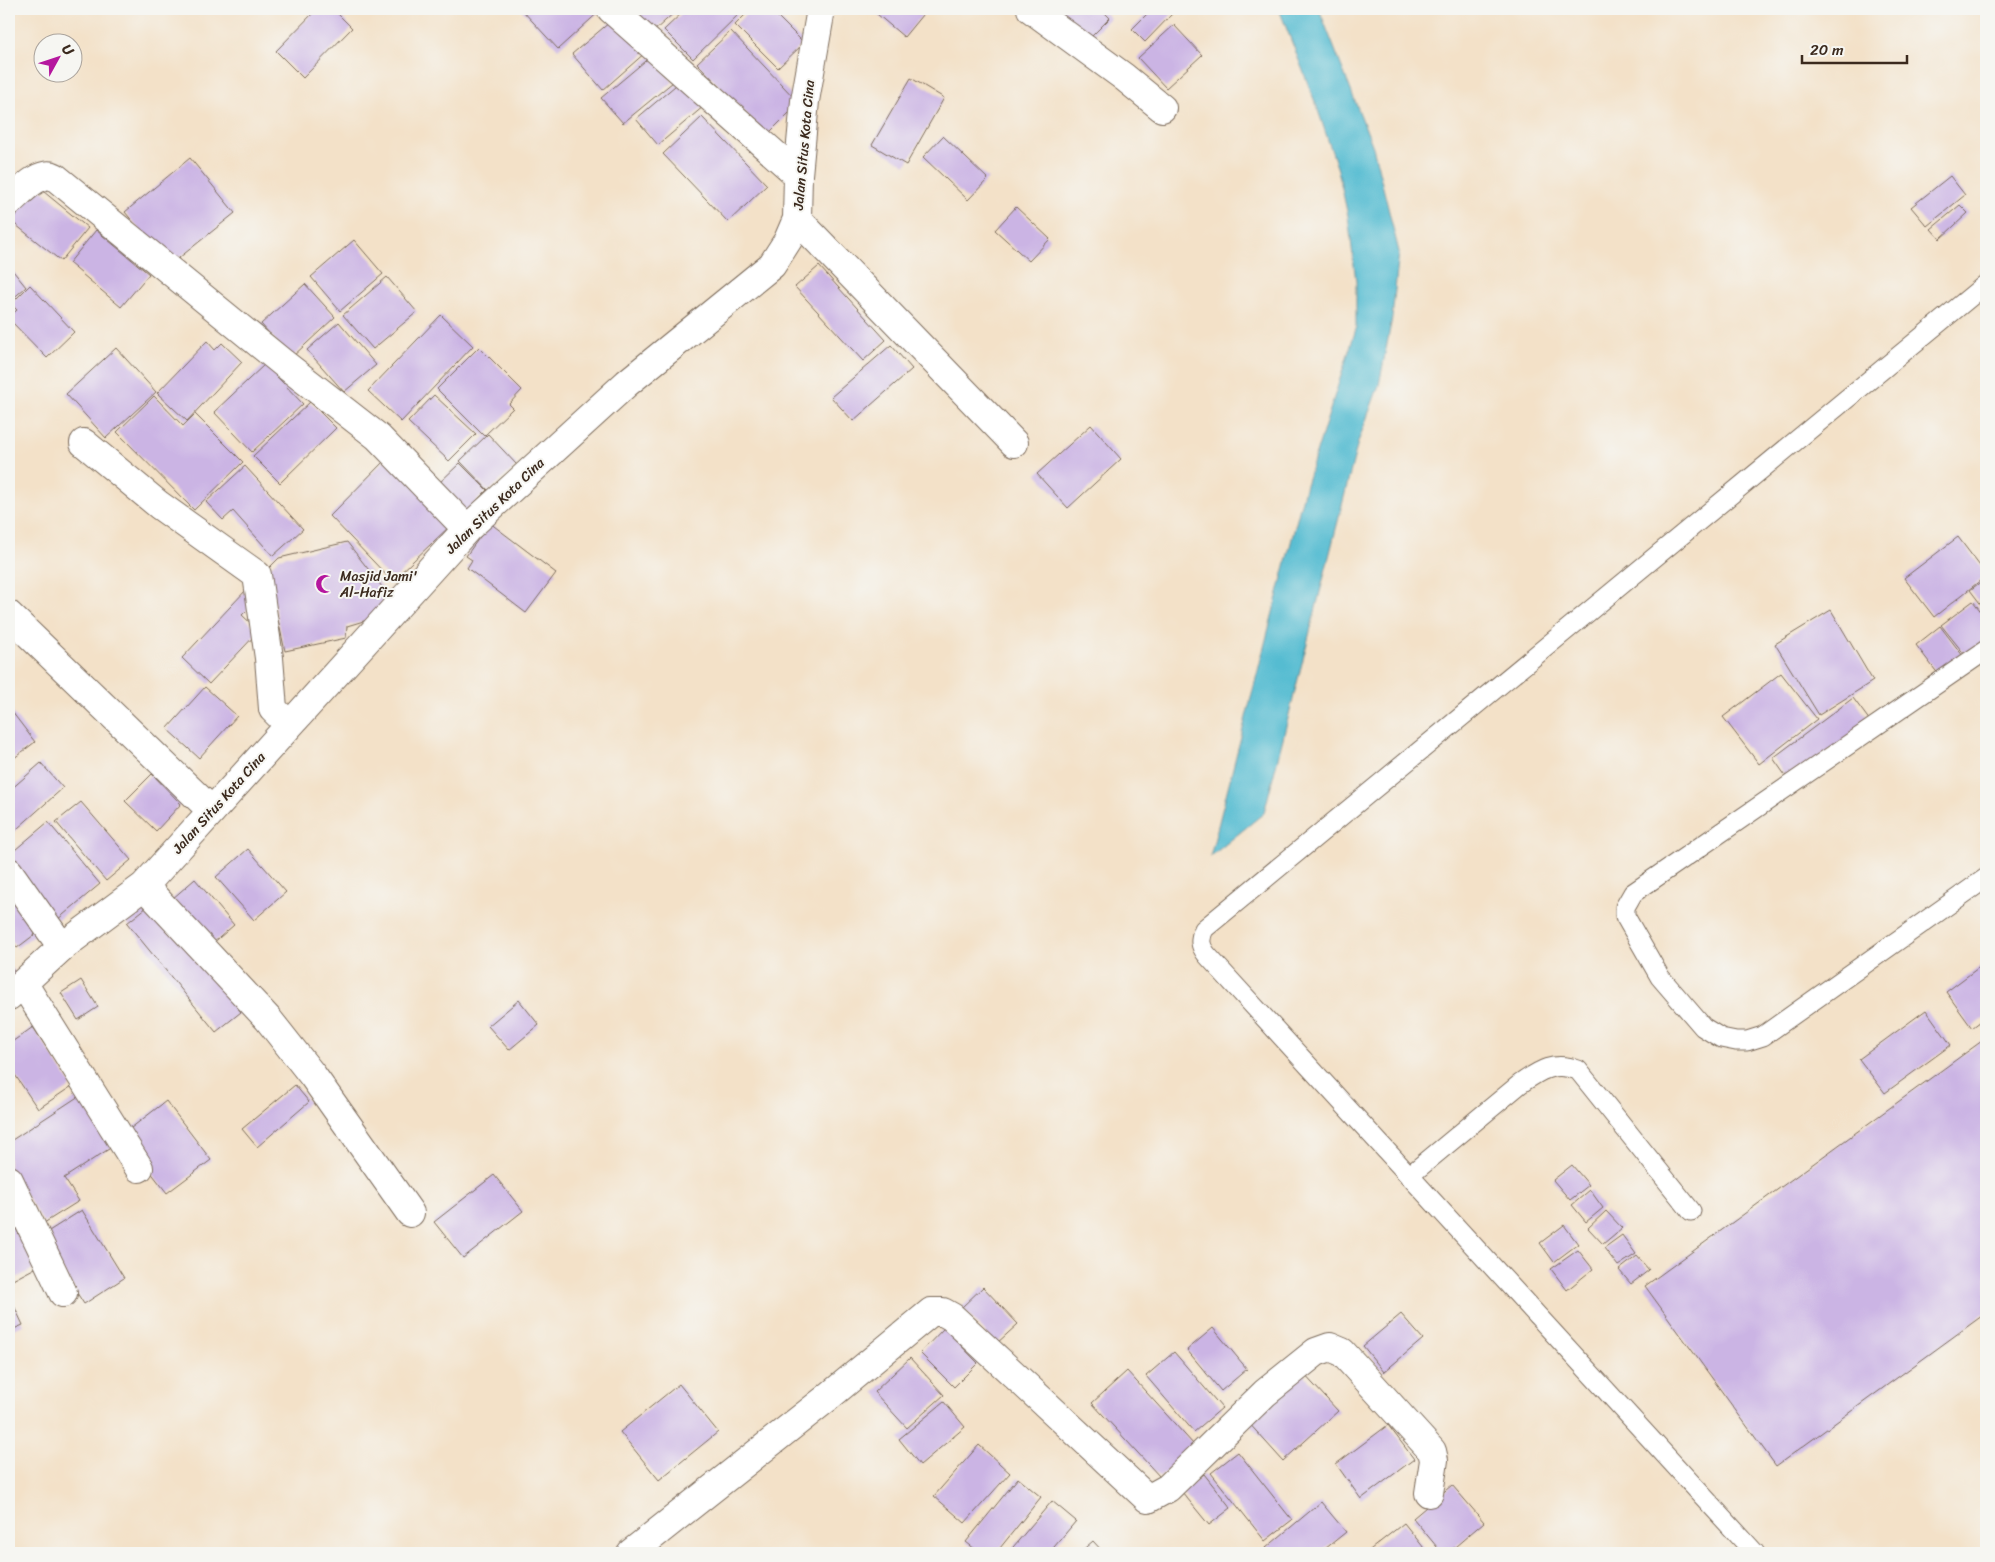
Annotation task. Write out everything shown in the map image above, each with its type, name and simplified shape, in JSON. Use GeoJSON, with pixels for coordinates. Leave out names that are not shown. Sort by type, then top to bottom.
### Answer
{"type":"FeatureCollection","features":[{"type":"Feature","properties":{"kind":"street"},"geometry":{"type":"LineString","coordinates":[[611,9],[798,175]]}},
{"type":"Feature","properties":{"kind":"street","name":"Jalan Situs Kota Cina"},"geometry":{"type":"LineString","coordinates":[[16,990],[62,947],[144,886],[467,529],[627,383],[772,265],[788,240],[797,219],[798,175],[805,101],[821,9]]}},
{"type":"Feature","properties":{"kind":"street"},"geometry":{"type":"LineString","coordinates":[[1031,9],[1124,77],[1162,108]]}},
{"type":"Feature","properties":{"kind":"street"},"geometry":{"type":"LineString","coordinates":[[9,202],[41,176],[50,174],[55,177],[275,357],[378,437],[467,529]]}},
{"type":"Feature","properties":{"kind":"street"},"geometry":{"type":"LineString","coordinates":[[797,219],[1014,443]]}},
{"type":"Feature","properties":{"kind":"street"},"geometry":{"type":"LineString","coordinates":[[84,443],[159,505],[257,575],[269,658],[273,710],[289,724]]}},
{"type":"Feature","properties":{"kind":"street"},"geometry":{"type":"LineString","coordinates":[[9,615],[212,811]]}},
{"type":"Feature","properties":{"kind":"street"},"geometry":{"type":"LineString","coordinates":[[9,872],[62,947]]}},
{"type":"Feature","properties":{"kind":"street"},"geometry":{"type":"LineString","coordinates":[[144,886],[268,1019],[313,1076],[410,1213]]}},
{"type":"Feature","properties":{"kind":"street"},"geometry":{"type":"LineString","coordinates":[[16,990],[139,1168]]}},
{"type":"Feature","properties":{"kind":"street"},"geometry":{"type":"LineString","coordinates":[[9,1180],[63,1293]]}},
{"type":"Feature","properties":{"kind":"street"},"geometry":{"type":"LineString","coordinates":[[631,1553],[827,1398],[931,1312],[943,1312],[952,1317],[1148,1499],[1168,1488],[1258,1399],[1316,1352],[1330,1347],[1336,1348],[1342,1352],[1432,1451],[1434,1460],[1429,1493]]}},
{"type":"Feature","properties":{"kind":"lane"},"geometry":{"type":"LineString","coordinates":[[1755,1553],[1207,955],[1200,942],[1204,929],[1986,284]]}},
{"type":"Feature","properties":{"kind":"lane"},"geometry":{"type":"LineString","coordinates":[[1986,650],[1633,893],[1625,907],[1625,916],[1660,977],[1703,1026],[1720,1038],[1736,1042],[1747,1041],[1763,1036],[1986,878]]}},
{"type":"Feature","properties":{"kind":"lane"},"geometry":{"type":"LineString","coordinates":[[1409,1176],[1536,1072],[1552,1066],[1566,1066],[1578,1070],[1691,1211]]}},
{"type":"Feature","properties":{"kind":"water"},"geometry":{"type":"Polygon","coordinates":[[[1279,9],[1319,9],[1373,147],[1399,252],[1392,318],[1379,385],[1358,442],[1264,813],[1210,857],[1305,488],[1356,329],[1356,281],[1348,216],[1338,170],[1317,107],[1279,9]]]}},
{"type":"Feature","properties":{"kind":"building"},"geometry":{"type":"Polygon","coordinates":[[[317,9],[333,9],[352,28],[303,78],[276,51],[317,9]]]}},
{"type":"Feature","properties":{"kind":"building"},"geometry":{"type":"Polygon","coordinates":[[[521,9],[602,9],[558,49],[521,9]]]}},
{"type":"Feature","properties":{"kind":"building"},"geometry":{"type":"Polygon","coordinates":[[[630,9],[678,9],[653,32],[630,9]]]}},
{"type":"Feature","properties":{"kind":"building"},"geometry":{"type":"Polygon","coordinates":[[[686,9],[738,9],[741,12],[693,59],[664,30],[686,9]]]}},
{"type":"Feature","properties":{"kind":"building"},"geometry":{"type":"Polygon","coordinates":[[[751,9],[770,9],[804,43],[778,68],[735,25],[751,9]]]}},
{"type":"Feature","properties":{"kind":"building"},"geometry":{"type":"Polygon","coordinates":[[[871,9],[927,9],[904,37],[871,9]]]}},
{"type":"Feature","properties":{"kind":"building"},"geometry":{"type":"Polygon","coordinates":[[[1055,9],[1101,9],[1110,18],[1087,41],[1055,9]]]}},
{"type":"Feature","properties":{"kind":"building"},"geometry":{"type":"Polygon","coordinates":[[[1152,9],[1167,9],[1172,14],[1145,42],[1132,29],[1152,9]]]}},
{"type":"Feature","properties":{"kind":"building"},"geometry":{"type":"Polygon","coordinates":[[[616,17],[646,52],[603,90],[572,54],[616,17]]]}},
{"type":"Feature","properties":{"kind":"building"},"geometry":{"type":"Polygon","coordinates":[[[1174,25],[1202,55],[1166,88],[1138,58],[1174,25]]]}},
{"type":"Feature","properties":{"kind":"building"},"geometry":{"type":"Polygon","coordinates":[[[731,31],[799,103],[767,135],[697,63],[731,31]]]}},
{"type":"Feature","properties":{"kind":"building"},"geometry":{"type":"Polygon","coordinates":[[[651,56],[673,82],[623,123],[601,98],[651,56]]]}},
{"type":"Feature","properties":{"kind":"building"},"geometry":{"type":"Polygon","coordinates":[[[911,78],[944,98],[906,165],[872,145],[911,78]]]}},
{"type":"Feature","properties":{"kind":"building"},"geometry":{"type":"Polygon","coordinates":[[[682,80],[704,106],[658,145],[636,119],[682,80]]]}},
{"type":"Feature","properties":{"kind":"building"},"geometry":{"type":"Polygon","coordinates":[[[702,117],[767,185],[728,222],[663,154],[702,117]]]}},
{"type":"Feature","properties":{"kind":"building"},"geometry":{"type":"Polygon","coordinates":[[[943,136],[988,179],[968,200],[923,157],[943,136]]]}},
{"type":"Feature","properties":{"kind":"building"},"geometry":{"type":"Polygon","coordinates":[[[190,158],[235,213],[169,266],[125,212],[190,158]]]}},
{"type":"Feature","properties":{"kind":"building"},"geometry":{"type":"Polygon","coordinates":[[[1950,176],[1965,195],[1927,226],[1911,207],[1950,176]]]}},
{"type":"Feature","properties":{"kind":"building"},"geometry":{"type":"Polygon","coordinates":[[[38,187],[88,228],[61,261],[11,221],[38,187]]]}},
{"type":"Feature","properties":{"kind":"building"},"geometry":{"type":"Polygon","coordinates":[[[1960,205],[1968,213],[1940,239],[1931,229],[1960,205]]]}},
{"type":"Feature","properties":{"kind":"building"},"geometry":{"type":"Polygon","coordinates":[[[1016,207],[1050,239],[1029,261],[995,230],[1016,207]]]}},
{"type":"Feature","properties":{"kind":"building"},"geometry":{"type":"Polygon","coordinates":[[[96,230],[149,274],[121,307],[69,263],[96,230]]]}},
{"type":"Feature","properties":{"kind":"building"},"geometry":{"type":"Polygon","coordinates":[[[354,240],[383,274],[340,311],[311,277],[354,240]]]}},
{"type":"Feature","properties":{"kind":"building"},"geometry":{"type":"Polygon","coordinates":[[[9,266],[26,287],[9,302],[9,266]]]}},
{"type":"Feature","properties":{"kind":"building"},"geometry":{"type":"Polygon","coordinates":[[[819,266],[886,340],[863,361],[795,287],[819,266]]]}},
{"type":"Feature","properties":{"kind":"building"},"geometry":{"type":"Polygon","coordinates":[[[387,277],[417,312],[373,349],[343,315],[387,277]]]}},
{"type":"Feature","properties":{"kind":"building"},"geometry":{"type":"Polygon","coordinates":[[[305,284],[335,317],[291,358],[261,324],[305,284]]]}},
{"type":"Feature","properties":{"kind":"building"},"geometry":{"type":"Polygon","coordinates":[[[30,285],[74,332],[47,358],[9,319],[17,310],[11,304],[30,285]]]}},
{"type":"Feature","properties":{"kind":"building"},"geometry":{"type":"Polygon","coordinates":[[[441,315],[473,346],[401,422],[368,391],[441,315]]]}},
{"type":"Feature","properties":{"kind":"building"},"geometry":{"type":"Polygon","coordinates":[[[339,322],[376,365],[344,392],[307,350],[339,322]]]}},
{"type":"Feature","properties":{"kind":"building"},"geometry":{"type":"Polygon","coordinates":[[[207,341],[215,350],[222,343],[242,362],[187,421],[157,393],[207,341]]]}},
{"type":"Feature","properties":{"kind":"building"},"geometry":{"type":"Polygon","coordinates":[[[891,345],[912,369],[853,421],[831,397],[891,345]]]}},
{"type":"Feature","properties":{"kind":"building"},"geometry":{"type":"Polygon","coordinates":[[[479,347],[522,390],[509,404],[513,408],[484,436],[437,389],[479,347]]]}},
{"type":"Feature","properties":{"kind":"building"},"geometry":{"type":"Polygon","coordinates":[[[116,348],[156,392],[106,438],[66,394],[116,348]]]}},
{"type":"Feature","properties":{"kind":"building"},"geometry":{"type":"Polygon","coordinates":[[[265,364],[303,404],[252,452],[214,412],[265,364]]]}},
{"type":"Feature","properties":{"kind":"building"},"geometry":{"type":"Polygon","coordinates":[[[434,395],[476,434],[449,461],[408,422],[434,395]]]}},
{"type":"Feature","properties":{"kind":"building"},"geometry":{"type":"Polygon","coordinates":[[[154,396],[183,426],[195,414],[243,462],[194,510],[117,432],[154,396]]]}},
{"type":"Feature","properties":{"kind":"building"},"geometry":{"type":"Polygon","coordinates":[[[310,402],[336,428],[280,483],[253,456],[310,402]]]}},
{"type":"Feature","properties":{"kind":"building"},"geometry":{"type":"Polygon","coordinates":[[[1091,425],[1121,459],[1068,508],[1037,474],[1091,425]]]}},
{"type":"Feature","properties":{"kind":"building"},"geometry":{"type":"Polygon","coordinates":[[[488,434],[517,465],[489,491],[460,461],[488,434]]]}},
{"type":"Feature","properties":{"kind":"building"},"geometry":{"type":"Polygon","coordinates":[[[388,457],[452,524],[392,581],[330,516],[388,457]]]}},
{"type":"Feature","properties":{"kind":"building"},"geometry":{"type":"Polygon","coordinates":[[[460,463],[487,490],[465,513],[437,485],[460,463]]]}},
{"type":"Feature","properties":{"kind":"building"},"geometry":{"type":"Polygon","coordinates":[[[245,466],[303,529],[273,556],[233,511],[223,520],[206,502],[245,466]]]}},
{"type":"Feature","properties":{"kind":"building"},"geometry":{"type":"Polygon","coordinates":[[[490,523],[556,573],[526,613],[467,568],[472,560],[466,556],[490,523]]]}},
{"type":"Feature","properties":{"kind":"building"},"geometry":{"type":"Polygon","coordinates":[[[1958,537],[1986,576],[1934,617],[1904,578],[1958,537]]]}},
{"type":"Feature","properties":{"kind":"building","name":"Masjid Jami' Al-Hafiz"},"geometry":{"type":"Polygon","coordinates":[[[347,542],[390,597],[367,620],[347,626],[346,638],[285,651],[267,570],[279,558],[347,542]]]}},
{"type":"Feature","properties":{"kind":"building"},"geometry":{"type":"Polygon","coordinates":[[[1986,578],[1986,611],[1970,590],[1986,578]]]}},
{"type":"Feature","properties":{"kind":"building"},"geometry":{"type":"Polygon","coordinates":[[[247,589],[258,599],[242,615],[259,631],[209,684],[182,658],[247,589]]]}},
{"type":"Feature","properties":{"kind":"building"},"geometry":{"type":"Polygon","coordinates":[[[1973,601],[1986,618],[1986,639],[1965,655],[1941,625],[1973,601]]]}},
{"type":"Feature","properties":{"kind":"building"},"geometry":{"type":"Polygon","coordinates":[[[1831,610],[1873,681],[1819,715],[1775,644],[1831,610]]]}},
{"type":"Feature","properties":{"kind":"building"},"geometry":{"type":"Polygon","coordinates":[[[1940,626],[1963,656],[1939,675],[1916,645],[1940,626]]]}},
{"type":"Feature","properties":{"kind":"building"},"geometry":{"type":"Polygon","coordinates":[[[1781,673],[1817,719],[1759,764],[1723,717],[1781,673]]]}},
{"type":"Feature","properties":{"kind":"building"},"geometry":{"type":"Polygon","coordinates":[[[205,687],[237,716],[199,758],[167,729],[205,687]]]}},
{"type":"Feature","properties":{"kind":"building"},"geometry":{"type":"Polygon","coordinates":[[[1853,698],[1870,721],[1790,782],[1773,758],[1853,698]]]}},
{"type":"Feature","properties":{"kind":"building"},"geometry":{"type":"Polygon","coordinates":[[[9,708],[35,742],[9,762],[9,708]]]}},
{"type":"Feature","properties":{"kind":"building"},"geometry":{"type":"Polygon","coordinates":[[[41,763],[63,788],[9,836],[9,791],[41,763]]]}},
{"type":"Feature","properties":{"kind":"building"},"geometry":{"type":"Polygon","coordinates":[[[152,774],[181,804],[156,831],[125,801],[152,774]]]}},
{"type":"Feature","properties":{"kind":"building"},"geometry":{"type":"Polygon","coordinates":[[[81,802],[131,860],[106,881],[56,822],[81,802]]]}},
{"type":"Feature","properties":{"kind":"building"},"geometry":{"type":"Polygon","coordinates":[[[48,822],[100,884],[57,920],[9,862],[9,855],[48,822]]]}},
{"type":"Feature","properties":{"kind":"building"},"geometry":{"type":"Polygon","coordinates":[[[248,849],[286,892],[254,920],[216,877],[248,849]]]}},
{"type":"Feature","properties":{"kind":"building"},"geometry":{"type":"Polygon","coordinates":[[[195,879],[234,925],[212,944],[172,899],[195,879]]]}},
{"type":"Feature","properties":{"kind":"building"},"geometry":{"type":"Polygon","coordinates":[[[9,894],[38,932],[17,948],[9,936],[9,894]]]}},
{"type":"Feature","properties":{"kind":"building"},"geometry":{"type":"Polygon","coordinates":[[[152,903],[241,1012],[216,1032],[127,923],[152,903]]]}},
{"type":"Feature","properties":{"kind":"building"},"geometry":{"type":"Polygon","coordinates":[[[1986,962],[1986,1017],[1972,1028],[1946,992],[1986,962]]]}},
{"type":"Feature","properties":{"kind":"building"},"geometry":{"type":"Polygon","coordinates":[[[9,964],[20,979],[9,988],[9,964]]]}},
{"type":"Feature","properties":{"kind":"building"},"geometry":{"type":"Polygon","coordinates":[[[81,980],[98,1007],[78,1020],[61,993],[81,980]]]}},
{"type":"Feature","properties":{"kind":"building"},"geometry":{"type":"Polygon","coordinates":[[[519,1000],[539,1025],[509,1050],[488,1026],[519,1000]]]}},
{"type":"Feature","properties":{"kind":"building"},"geometry":{"type":"Polygon","coordinates":[[[1926,1010],[1951,1045],[1885,1093],[1859,1059],[1926,1010]]]}},
{"type":"Feature","properties":{"kind":"building"},"geometry":{"type":"Polygon","coordinates":[[[33,1027],[72,1086],[38,1109],[9,1066],[9,1044],[33,1027]]]}},
{"type":"Feature","properties":{"kind":"building"},"geometry":{"type":"Polygon","coordinates":[[[1986,1038],[1986,1313],[1776,1466],[1645,1286],[1986,1038]]]}},
{"type":"Feature","properties":{"kind":"building"},"geometry":{"type":"Polygon","coordinates":[[[295,1085],[309,1102],[257,1147],[242,1129],[295,1085]]]}},
{"type":"Feature","properties":{"kind":"building"},"geometry":{"type":"Polygon","coordinates":[[[79,1096],[112,1147],[64,1178],[79,1201],[44,1223],[9,1169],[9,1142],[79,1096]]]}},
{"type":"Feature","properties":{"kind":"building"},"geometry":{"type":"Polygon","coordinates":[[[166,1101],[211,1160],[167,1193],[122,1135],[166,1101]]]}},
{"type":"Feature","properties":{"kind":"building"},"geometry":{"type":"Polygon","coordinates":[[[1572,1165],[1589,1185],[1570,1200],[1553,1180],[1572,1165]]]}},
{"type":"Feature","properties":{"kind":"building"},"geometry":{"type":"Polygon","coordinates":[[[494,1175],[523,1211],[463,1258],[434,1222],[494,1175]]]}},
{"type":"Feature","properties":{"kind":"building"},"geometry":{"type":"Polygon","coordinates":[[[1590,1190],[1603,1208],[1586,1222],[1572,1205],[1590,1190]]]}},
{"type":"Feature","properties":{"kind":"building"},"geometry":{"type":"Polygon","coordinates":[[[82,1210],[124,1278],[84,1304],[41,1236],[82,1210]]]}},
{"type":"Feature","properties":{"kind":"building"},"geometry":{"type":"Polygon","coordinates":[[[1606,1211],[1622,1228],[1603,1244],[1588,1228],[1606,1211]]]}},
{"type":"Feature","properties":{"kind":"building"},"geometry":{"type":"Polygon","coordinates":[[[9,1216],[37,1267],[9,1282],[9,1216]]]}},
{"type":"Feature","properties":{"kind":"building"},"geometry":{"type":"Polygon","coordinates":[[[1564,1225],[1578,1244],[1554,1262],[1540,1243],[1564,1225]]]}},
{"type":"Feature","properties":{"kind":"building"},"geometry":{"type":"Polygon","coordinates":[[[1622,1235],[1636,1254],[1618,1266],[1604,1248],[1622,1235]]]}},
{"type":"Feature","properties":{"kind":"building"},"geometry":{"type":"Polygon","coordinates":[[[1578,1250],[1593,1269],[1567,1290],[1551,1269],[1578,1250]]]}},
{"type":"Feature","properties":{"kind":"building"},"geometry":{"type":"Polygon","coordinates":[[[1637,1256],[1649,1270],[1631,1284],[1619,1270],[1637,1256]]]}},
{"type":"Feature","properties":{"kind":"building"},"geometry":{"type":"Polygon","coordinates":[[[983,1287],[1018,1324],[996,1344],[962,1307],[983,1287]]]}},
{"type":"Feature","properties":{"kind":"building"},"geometry":{"type":"Polygon","coordinates":[[[9,1295],[23,1325],[9,1331],[9,1295]]]}},
{"type":"Feature","properties":{"kind":"building"},"geometry":{"type":"Polygon","coordinates":[[[1401,1314],[1423,1339],[1384,1372],[1363,1346],[1401,1314]]]}},
{"type":"Feature","properties":{"kind":"building"},"geometry":{"type":"Polygon","coordinates":[[[944,1328],[978,1363],[954,1387],[920,1353],[944,1328]]]}},
{"type":"Feature","properties":{"kind":"building"},"geometry":{"type":"Polygon","coordinates":[[[1213,1328],[1247,1369],[1221,1391],[1187,1350],[1213,1328]]]}},
{"type":"Feature","properties":{"kind":"building"},"geometry":{"type":"Polygon","coordinates":[[[1174,1352],[1222,1408],[1194,1432],[1146,1376],[1174,1352]]]}},
{"type":"Feature","properties":{"kind":"building"},"geometry":{"type":"Polygon","coordinates":[[[910,1358],[944,1395],[907,1428],[874,1392],[910,1358]]]}},
{"type":"Feature","properties":{"kind":"building"},"geometry":{"type":"Polygon","coordinates":[[[1127,1371],[1194,1445],[1160,1477],[1092,1403],[1127,1371]]]}},
{"type":"Feature","properties":{"kind":"building"},"geometry":{"type":"Polygon","coordinates":[[[1302,1372],[1338,1411],[1283,1461],[1247,1421],[1302,1372]]]}},
{"type":"Feature","properties":{"kind":"building"},"geometry":{"type":"Polygon","coordinates":[[[679,1384],[718,1432],[659,1480],[620,1432],[679,1384]]]}},
{"type":"Feature","properties":{"kind":"building"},"geometry":{"type":"Polygon","coordinates":[[[944,1402],[965,1427],[920,1465],[899,1439],[944,1402]]]}},
{"type":"Feature","properties":{"kind":"building"},"geometry":{"type":"Polygon","coordinates":[[[1388,1425],[1414,1459],[1361,1499],[1336,1464],[1388,1425]]]}},
{"type":"Feature","properties":{"kind":"building"},"geometry":{"type":"Polygon","coordinates":[[[979,1445],[1010,1473],[965,1523],[934,1496],[979,1445]]]}},
{"type":"Feature","properties":{"kind":"building"},"geometry":{"type":"Polygon","coordinates":[[[1238,1452],[1292,1520],[1265,1541],[1211,1473],[1238,1452]]]}},
{"type":"Feature","properties":{"kind":"building"},"geometry":{"type":"Polygon","coordinates":[[[1204,1474],[1231,1508],[1209,1525],[1182,1492],[1204,1474]]]}},
{"type":"Feature","properties":{"kind":"building"},"geometry":{"type":"Polygon","coordinates":[[[1018,1478],[1041,1497],[996,1553],[980,1553],[966,1542],[1018,1478]]]}},
{"type":"Feature","properties":{"kind":"building"},"geometry":{"type":"Polygon","coordinates":[[[1452,1485],[1484,1522],[1448,1553],[1442,1553],[1413,1518],[1452,1485]]]}},
{"type":"Feature","properties":{"kind":"building"},"geometry":{"type":"Polygon","coordinates":[[[1052,1501],[1076,1521],[1049,1553],[1008,1553],[1052,1501]]]}},
{"type":"Feature","properties":{"kind":"building"},"geometry":{"type":"Polygon","coordinates":[[[1321,1502],[1346,1532],[1320,1553],[1260,1553],[1321,1502]]]}},
{"type":"Feature","properties":{"kind":"building"},"geometry":{"type":"Polygon","coordinates":[[[1404,1523],[1428,1553],[1366,1553],[1404,1523]]]}},
{"type":"Feature","properties":{"kind":"building"},"geometry":{"type":"Polygon","coordinates":[[[1093,1541],[1104,1553],[1079,1553],[1093,1541]]]}},
{"type":"Feature","properties":{"kind":"place","name":"Masjid Jami' Al-Hafiz"},"geometry":{"type":"Point","coordinates":[325,584]}}]}
